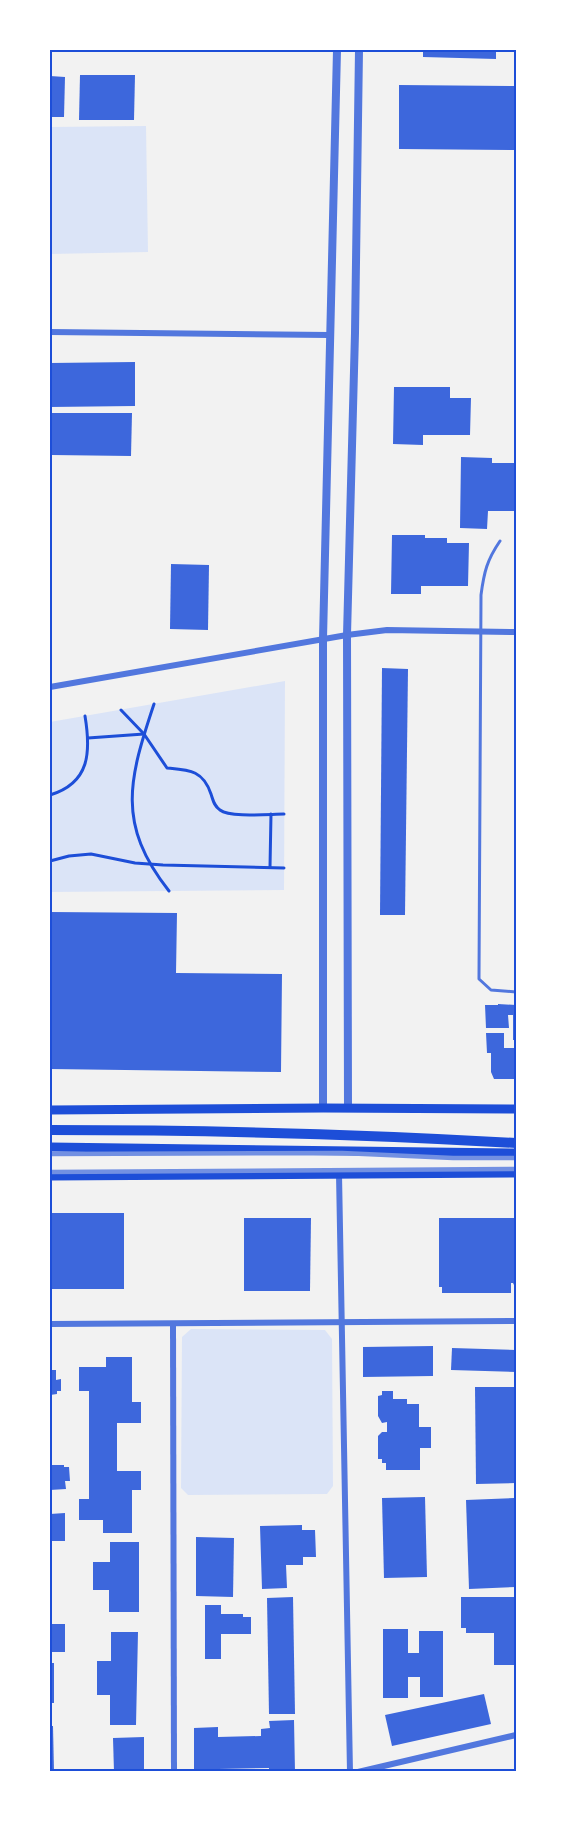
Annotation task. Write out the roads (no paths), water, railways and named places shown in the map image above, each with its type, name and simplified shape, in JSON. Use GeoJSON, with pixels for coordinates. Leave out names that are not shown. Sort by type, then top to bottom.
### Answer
{"type":"FeatureCollection","features":[{"type":"Feature","properties":{"kind":"highway"},"geometry":{"type":"LineString","coordinates":[[50,1130],[177,1130],[423,1137],[516,1143]]}},
{"type":"Feature","properties":{"kind":"main road"},"geometry":{"type":"LineString","coordinates":[[50,1110],[516,1109]]}},
{"type":"Feature","properties":{"kind":"main road"},"geometry":{"type":"LineString","coordinates":[[50,1148],[516,1153]]}},
{"type":"Feature","properties":{"kind":"main road"},"geometry":{"type":"LineString","coordinates":[[50,1176],[516,1173]]}},
{"type":"Feature","properties":{"kind":"street"},"geometry":{"type":"LineString","coordinates":[[323,1108],[323,639],[337,50]]}},
{"type":"Feature","properties":{"kind":"street"},"geometry":{"type":"LineString","coordinates":[[348,1108],[347,635],[355,333],[359,50]]}},
{"type":"Feature","properties":{"kind":"street"},"geometry":{"type":"LineString","coordinates":[[50,332],[329,335]]}},
{"type":"Feature","properties":{"kind":"street"},"geometry":{"type":"LineString","coordinates":[[50,687],[387,630],[516,633]]}},
{"type":"Feature","properties":{"kind":"street"},"geometry":{"type":"LineString","coordinates":[[339,1173],[350,1772]]}},
{"type":"Feature","properties":{"kind":"street"},"geometry":{"type":"LineString","coordinates":[[50,1324],[516,1322]]}},
{"type":"Feature","properties":{"kind":"street"},"geometry":{"type":"LineString","coordinates":[[172,1323],[174,1772]]}},
{"type":"Feature","properties":{"kind":"street"},"geometry":{"type":"LineString","coordinates":[[358,1772],[516,1735]]}},
{"type":"Feature","properties":{"kind":"lane"},"geometry":{"type":"LineString","coordinates":[[500,541],[490,555],[484,571],[481,595],[479,979],[491,990],[516,992]]}},
{"type":"Feature","properties":{"kind":"railway"},"geometry":{"type":"LineString","coordinates":[[50,1154],[342,1153],[453,1158],[516,1158]]}},
{"type":"Feature","properties":{"kind":"railway"},"geometry":{"type":"LineString","coordinates":[[50,1172],[516,1169]]}}]}
